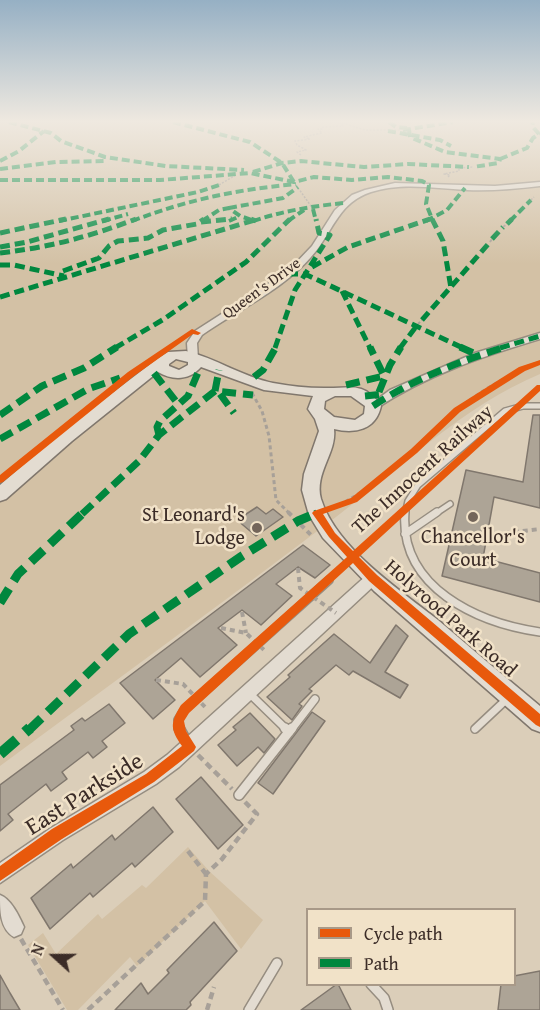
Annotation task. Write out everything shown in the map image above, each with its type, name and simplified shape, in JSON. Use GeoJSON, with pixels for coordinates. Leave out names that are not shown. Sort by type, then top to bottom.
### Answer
{"type":"FeatureCollection","features":[{"type":"Feature","properties":{"kind":"street","name":"Queen's Drive"},"geometry":{"type":"LineString","coordinates":[[193,363],[192,343],[196,336],[297,267],[316,246],[333,214],[348,200],[377,188],[402,185],[481,188],[540,184]]}},
{"type":"Feature","properties":{"kind":"street"},"geometry":{"type":"LineString","coordinates":[[0,495],[66,437],[142,377],[165,367],[180,374],[193,363],[287,391],[325,393],[346,390],[369,401],[478,355],[540,336]]}},
{"type":"Feature","properties":{"kind":"street"},"geometry":{"type":"LineString","coordinates":[[287,391],[337,424],[354,425]]}},
{"type":"Feature","properties":{"kind":"street"},"geometry":{"type":"LineString","coordinates":[[323,447],[327,431],[319,413],[319,399],[325,393]]}},
{"type":"Feature","properties":{"kind":"street"},"geometry":{"type":"LineString","coordinates":[[323,447],[339,431],[368,419],[373,413],[369,401]]}},
{"type":"Feature","properties":{"kind":"street","name":"Holyrood Park Road"},"geometry":{"type":"LineString","coordinates":[[323,447],[311,481],[311,497],[317,513],[332,535],[373,578],[540,721]]}},
{"type":"Feature","properties":{"kind":"street","name":"East Parkside"},"geometry":{"type":"LineString","coordinates":[[0,873],[57,834],[150,778],[190,747],[373,578]]}},
{"type":"Feature","properties":{"kind":"street"},"geometry":{"type":"LineString","coordinates":[[0,904],[14,927]]}},
{"type":"Feature","properties":{"kind":"lane"},"geometry":{"type":"LineString","coordinates":[[540,406],[524,406],[505,411],[418,485],[406,505],[405,534],[409,554],[415,564],[446,596],[493,622],[540,632]]}},
{"type":"Feature","properties":{"kind":"lane"},"geometry":{"type":"LineString","coordinates":[[405,534],[450,504]]}},
{"type":"Feature","properties":{"kind":"lane"},"geometry":{"type":"LineString","coordinates":[[190,747],[180,733],[178,720],[186,709],[329,580]]}},
{"type":"Feature","properties":{"kind":"lane"},"geometry":{"type":"LineString","coordinates":[[249,693],[289,732]]}},
{"type":"Feature","properties":{"kind":"lane"},"geometry":{"type":"LineString","coordinates":[[475,729],[511,696]]}},
{"type":"Feature","properties":{"kind":"lane"},"geometry":{"type":"LineString","coordinates":[[238,795],[315,699]]}},
{"type":"Feature","properties":{"kind":"lane"},"geometry":{"type":"LineString","coordinates":[[249,1010],[277,963]]}},
{"type":"Feature","properties":{"kind":"lane"},"geometry":{"type":"LineString","coordinates":[[373,986],[384,998],[388,1010]]}},
{"type":"Feature","properties":{"kind":"path"},"geometry":{"type":"LineString","coordinates":[[429,185],[431,181],[450,175],[444,174],[463,169]]}},
{"type":"Feature","properties":{"kind":"path"},"geometry":{"type":"LineString","coordinates":[[219,185],[236,175]]}},
{"type":"Feature","properties":{"kind":"path"},"geometry":{"type":"LineString","coordinates":[[294,182],[313,209]]}},
{"type":"Feature","properties":{"kind":"path"},"geometry":{"type":"LineString","coordinates":[[531,200],[534,197]]}},
{"type":"Feature","properties":{"kind":"path"},"geometry":{"type":"LineString","coordinates":[[503,227],[507,224]]}},
{"type":"Feature","properties":{"kind":"path"},"geometry":{"type":"LineString","coordinates":[[418,324],[422,320]]}},
{"type":"Feature","properties":{"kind":"path"},"geometry":{"type":"LineString","coordinates":[[317,513],[354,500],[414,451],[457,410],[522,369],[540,362]]}},
{"type":"Feature","properties":{"kind":"path"},"geometry":{"type":"LineString","coordinates":[[250,381],[249,386],[262,411],[269,436],[276,500],[312,536]]}},
{"type":"Feature","properties":{"kind":"path"},"geometry":{"type":"LineString","coordinates":[[487,535],[540,529]]}},
{"type":"Feature","properties":{"kind":"path"},"geometry":{"type":"LineString","coordinates":[[298,568],[300,588],[336,613]]}},
{"type":"Feature","properties":{"kind":"path"},"geometry":{"type":"LineString","coordinates":[[242,612],[246,633]]}},
{"type":"Feature","properties":{"kind":"path"},"geometry":{"type":"LineString","coordinates":[[221,628],[246,633],[264,650]]}},
{"type":"Feature","properties":{"kind":"path"},"geometry":{"type":"LineString","coordinates":[[156,680],[183,684],[207,709]]}},
{"type":"Feature","properties":{"kind":"path"},"geometry":{"type":"LineString","coordinates":[[88,1010],[205,901],[206,874],[258,814],[190,747]]}},
{"type":"Feature","properties":{"kind":"path"},"geometry":{"type":"LineString","coordinates":[[188,851],[206,874]]}},
{"type":"Feature","properties":{"kind":"path"},"geometry":{"type":"LineString","coordinates":[[14,927],[63,1010]]}},
{"type":"Feature","properties":{"kind":"path"},"geometry":{"type":"LineString","coordinates":[[207,1010],[214,987]]}},
{"type":"Feature","properties":{"kind":"shaded area"},"geometry":{"type":"Polygon","coordinates":[[[0,169],[540,169],[540,374],[485,403],[459,420],[336,517],[0,766],[0,169]]]}},
{"type":"Feature","properties":{"kind":"shaded area"},"geometry":{"type":"Polygon","coordinates":[[[188,847],[209,871],[263,920],[241,949],[205,901],[137,966],[130,957],[78,1010],[67,1010],[28,945],[43,933],[56,954],[98,914],[102,919],[142,885],[146,888],[188,847]]]}},
{"type":"Feature","properties":{"kind":"building","name":"Chancellor's Court"},"geometry":{"type":"Polygon","coordinates":[[[533,415],[540,415],[540,508],[494,497],[483,558],[540,573],[540,602],[442,576],[466,470],[523,482],[533,415]]]}},
{"type":"Feature","properties":{"kind":"building","name":"St Leonard's Lodge"},"geometry":{"type":"Polygon","coordinates":[[[257,507],[266,514],[273,509],[283,517],[256,536],[237,520],[257,507]]]}},
{"type":"Feature","properties":{"kind":"building"},"geometry":{"type":"Polygon","coordinates":[[[303,545],[330,565],[315,578],[298,567],[276,584],[292,596],[261,625],[242,610],[218,628],[237,645],[200,677],[181,658],[155,680],[175,700],[153,719],[120,683],[303,545]]]}},
{"type":"Feature","properties":{"kind":"building"},"geometry":{"type":"Polygon","coordinates":[[[396,625],[408,636],[385,672],[408,685],[400,698],[353,671],[349,675],[336,665],[309,689],[312,691],[299,704],[302,706],[292,720],[267,697],[334,634],[370,663],[396,625]]]}},
{"type":"Feature","properties":{"kind":"building"},"geometry":{"type":"Polygon","coordinates":[[[109,704],[125,723],[102,741],[107,747],[93,758],[88,752],[62,772],[67,779],[51,791],[46,784],[8,814],[13,820],[0,831],[0,785],[74,730],[71,726],[82,718],[85,721],[109,704]]]}},
{"type":"Feature","properties":{"kind":"building"},"geometry":{"type":"Polygon","coordinates":[[[312,712],[325,721],[273,794],[258,783],[312,712]]]}},
{"type":"Feature","properties":{"kind":"building"},"geometry":{"type":"Polygon","coordinates":[[[250,713],[275,739],[264,753],[258,747],[237,766],[218,745],[236,730],[233,727],[250,713]]]}},
{"type":"Feature","properties":{"kind":"building"},"geometry":{"type":"Polygon","coordinates":[[[201,777],[243,825],[218,849],[176,799],[201,777]]]}},
{"type":"Feature","properties":{"kind":"building"},"geometry":{"type":"Polygon","coordinates":[[[153,807],[173,832],[135,867],[132,863],[93,897],[90,893],[50,929],[31,898],[71,864],[73,868],[112,835],[115,840],[153,807]]]}},
{"type":"Feature","properties":{"kind":"building"},"geometry":{"type":"Polygon","coordinates":[[[214,922],[237,951],[190,1002],[191,1005],[186,1010],[115,1010],[141,983],[148,994],[169,973],[167,970],[214,922]]]}},
{"type":"Feature","properties":{"kind":"building"},"geometry":{"type":"Polygon","coordinates":[[[540,971],[540,1010],[498,1010],[501,986],[516,986],[516,976],[540,971]]]}},
{"type":"Feature","properties":{"kind":"building"},"geometry":{"type":"Polygon","coordinates":[[[0,975],[10,993],[20,1010],[0,1010],[0,975]]]}},
{"type":"Feature","properties":{"kind":"building"},"geometry":{"type":"Polygon","coordinates":[[[334,986],[339,986],[351,1010],[301,1010],[334,986]]]}},
{"type":"Feature","properties":{"kind":"marked path"},"geometry":{"type":"LineString","coordinates":[[227,169],[244,170]]}},
{"type":"Feature","properties":{"kind":"marked path"},"geometry":{"type":"LineString","coordinates":[[253,172],[262,169]]}},
{"type":"Feature","properties":{"kind":"marked path"},"geometry":{"type":"LineString","coordinates":[[286,169],[294,182]]}},
{"type":"Feature","properties":{"kind":"marked path"},"geometry":{"type":"LineString","coordinates":[[0,180],[160,180],[250,173],[294,182],[314,177],[352,180],[388,177],[422,181],[429,185],[426,196],[427,210],[443,241],[451,288]]}},
{"type":"Feature","properties":{"kind":"marked path"},"geometry":{"type":"LineString","coordinates":[[0,253],[45,248],[89,237],[203,197],[241,189],[296,184]]}},
{"type":"Feature","properties":{"kind":"marked path"},"geometry":{"type":"LineString","coordinates":[[0,233],[198,192],[219,185]]}},
{"type":"Feature","properties":{"kind":"marked path"},"geometry":{"type":"LineString","coordinates":[[229,208],[283,198],[298,187]]}},
{"type":"Feature","properties":{"kind":"marked path"},"geometry":{"type":"LineString","coordinates":[[312,267],[348,247],[437,216],[450,207],[465,188]]}},
{"type":"Feature","properties":{"kind":"marked path"},"geometry":{"type":"LineString","coordinates":[[507,224],[531,200]]}},
{"type":"Feature","properties":{"kind":"marked path"},"geometry":{"type":"LineString","coordinates":[[0,297],[286,210],[304,210],[344,203]]}},
{"type":"Feature","properties":{"kind":"marked path"},"geometry":{"type":"LineString","coordinates":[[63,271],[99,258],[109,246],[118,241],[148,238],[163,230],[197,224],[219,210],[229,208],[240,216],[256,221]]}},
{"type":"Feature","properties":{"kind":"marked path"},"geometry":{"type":"LineString","coordinates":[[254,377],[270,360],[295,290],[330,235],[319,233],[313,209]]}},
{"type":"Feature","properties":{"kind":"marked path"},"geometry":{"type":"LineString","coordinates":[[0,415],[42,386],[84,368],[144,329],[164,319],[246,262],[292,217],[304,210]]}},
{"type":"Feature","properties":{"kind":"marked path"},"geometry":{"type":"LineString","coordinates":[[0,247],[27,242],[128,214]]}},
{"type":"Feature","properties":{"kind":"marked path"},"geometry":{"type":"LineString","coordinates":[[201,222],[228,221],[238,217]]}},
{"type":"Feature","properties":{"kind":"marked path"},"geometry":{"type":"LineString","coordinates":[[492,239],[503,227]]}},
{"type":"Feature","properties":{"kind":"marked path"},"geometry":{"type":"LineString","coordinates":[[422,320],[490,242]]}},
{"type":"Feature","properties":{"kind":"marked path"},"geometry":{"type":"LineString","coordinates":[[0,265],[14,265],[64,276]]}},
{"type":"Feature","properties":{"kind":"marked path"},"geometry":{"type":"LineString","coordinates":[[288,274],[305,274],[478,355]]}},
{"type":"Feature","properties":{"kind":"marked path"},"geometry":{"type":"LineString","coordinates":[[342,291],[384,376],[346,385]]}},
{"type":"Feature","properties":{"kind":"marked path"},"geometry":{"type":"LineString","coordinates":[[379,392],[395,356],[418,324]]}},
{"type":"Feature","properties":{"kind":"marked path"},"geometry":{"type":"LineString","coordinates":[[373,406],[394,392],[478,355],[540,336]]}},
{"type":"Feature","properties":{"kind":"marked path"},"geometry":{"type":"LineString","coordinates":[[159,435],[157,427],[160,421],[188,396],[200,368]]}},
{"type":"Feature","properties":{"kind":"marked path"},"geometry":{"type":"LineString","coordinates":[[215,391],[219,370]]}},
{"type":"Feature","properties":{"kind":"marked path"},"geometry":{"type":"LineString","coordinates":[[154,373],[178,404]]}},
{"type":"Feature","properties":{"kind":"marked path"},"geometry":{"type":"LineString","coordinates":[[0,439],[88,389],[120,378]]}},
{"type":"Feature","properties":{"kind":"marked path"},"geometry":{"type":"LineString","coordinates":[[0,603],[18,574],[139,461],[159,435],[215,391],[253,395]]}},
{"type":"Feature","properties":{"kind":"marked path"},"geometry":{"type":"LineString","coordinates":[[220,394],[234,413]]}},
{"type":"Feature","properties":{"kind":"marked path"},"geometry":{"type":"LineString","coordinates":[[365,396],[385,394]]}},
{"type":"Feature","properties":{"kind":"marked path"},"geometry":{"type":"LineString","coordinates":[[0,754],[46,715],[129,634],[242,556],[298,521],[317,513]]}},
{"type":"Feature","properties":{"kind":"cycle path"},"geometry":{"type":"LineString","coordinates":[[0,480],[131,374],[192,331],[198,333]]}},
{"type":"Feature","properties":{"kind":"cycle path","name":"The Innocent Railway"},"geometry":{"type":"LineString","coordinates":[[540,362],[522,369],[457,410],[414,451],[354,500],[317,513],[332,535],[373,578],[540,721]]}},
{"type":"Feature","properties":{"kind":"cycle path","name":"The Innocent Railway"},"geometry":{"type":"LineString","coordinates":[[0,874],[57,834],[150,778],[190,747],[180,733],[178,720],[185,709],[540,387]]}},
{"type":"Feature","properties":{"kind":"place","name":"Chancellor's Court"},"geometry":{"type":"Point","coordinates":[473,517]}},
{"type":"Feature","properties":{"kind":"place","name":"St Leonard's Lodge"},"geometry":{"type":"Point","coordinates":[257,528]}}]}
